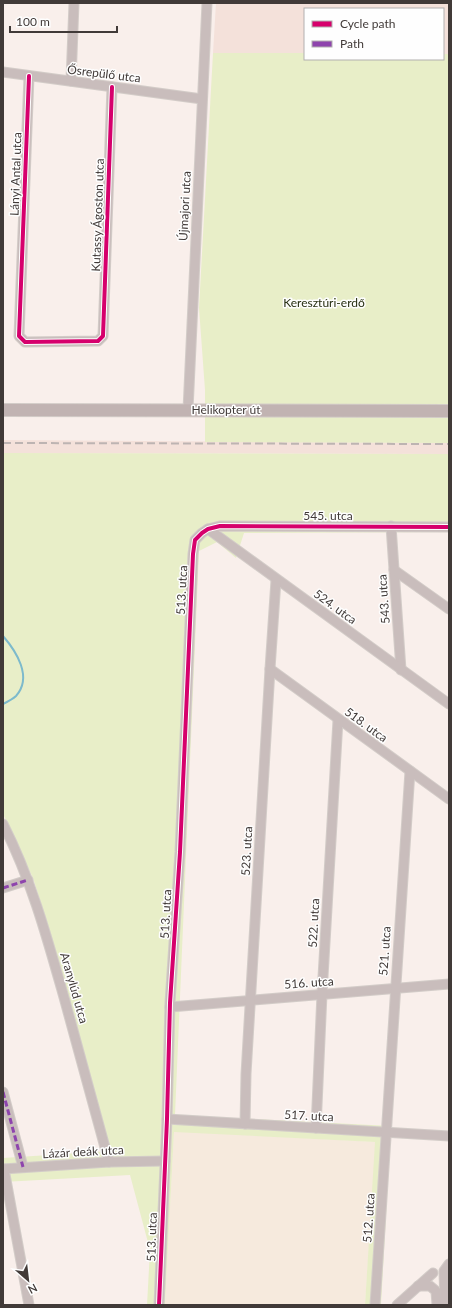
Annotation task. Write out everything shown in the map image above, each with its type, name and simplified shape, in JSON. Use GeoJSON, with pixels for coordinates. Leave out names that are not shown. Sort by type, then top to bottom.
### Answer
{"type":"FeatureCollection","features":[{"type":"Feature","properties":{"kind":"street"},"geometry":{"type":"LineString","coordinates":[[71,81],[74,3]]}},
{"type":"Feature","properties":{"kind":"street","name":"Újmajori utca"},"geometry":{"type":"LineString","coordinates":[[188,410],[207,3]]}},
{"type":"Feature","properties":{"kind":"street","name":"Ősrepülő utca"},"geometry":{"type":"LineString","coordinates":[[3,72],[202,99]]}},
{"type":"Feature","properties":{"kind":"street","name":"Lányi Antal utca"},"geometry":{"type":"LineString","coordinates":[[30,76],[19,336],[25,342],[98,341]]}},
{"type":"Feature","properties":{"kind":"street","name":"Kutassy Ágoston utca"},"geometry":{"type":"LineString","coordinates":[[98,341],[103,336],[112,86]]}},
{"type":"Feature","properties":{"kind":"street","name":"Helikopter út"},"geometry":{"type":"LineString","coordinates":[[3,410],[449,411]]}},
{"type":"Feature","properties":{"kind":"street","name":"545. utca"},"geometry":{"type":"LineString","coordinates":[[208,529],[220,526],[449,527]]}},
{"type":"Feature","properties":{"kind":"street","name":"543. utca"},"geometry":{"type":"LineString","coordinates":[[391,526],[401,670]]}},
{"type":"Feature","properties":{"kind":"street","name":"524. utca"},"geometry":{"type":"LineString","coordinates":[[208,529],[276,580],[449,704]]}},
{"type":"Feature","properties":{"kind":"street","name":"513. utca"},"geometry":{"type":"LineString","coordinates":[[159,1305],[170,1007],[180,852],[193,554],[196,540],[208,529]]}},
{"type":"Feature","properties":{"kind":"street"},"geometry":{"type":"LineString","coordinates":[[394,570],[449,609]]}},
{"type":"Feature","properties":{"kind":"street","name":"523. utca"},"geometry":{"type":"LineString","coordinates":[[245,1124],[276,580]]}},
{"type":"Feature","properties":{"kind":"street","name":"518. utca"},"geometry":{"type":"LineString","coordinates":[[270,669],[338,720],[449,799]]}},
{"type":"Feature","properties":{"kind":"street","name":"522. utca"},"geometry":{"type":"LineString","coordinates":[[316,1128],[322,994],[338,720]]}},
{"type":"Feature","properties":{"kind":"street","name":"521. utca"},"geometry":{"type":"LineString","coordinates":[[387,1133],[410,771]]}},
{"type":"Feature","properties":{"kind":"street","name":"Aranylúd utca"},"geometry":{"type":"LineString","coordinates":[[3,824],[28,880],[44,926],[109,1162]]}},
{"type":"Feature","properties":{"kind":"street"},"geometry":{"type":"LineString","coordinates":[[3,888],[28,880]]}},
{"type":"Feature","properties":{"kind":"street","name":"516. utca"},"geometry":{"type":"LineString","coordinates":[[170,1007],[449,984]]}},
{"type":"Feature","properties":{"kind":"street"},"geometry":{"type":"LineString","coordinates":[[3,1092],[23,1167]]}},
{"type":"Feature","properties":{"kind":"street","name":"517. utca"},"geometry":{"type":"LineString","coordinates":[[167,1119],[449,1136]]}},
{"type":"Feature","properties":{"kind":"street","name":"512. utca"},"geometry":{"type":"LineString","coordinates":[[374,1305],[387,1133]]}},
{"type":"Feature","properties":{"kind":"street","name":"Lázár deák utca"},"geometry":{"type":"LineString","coordinates":[[3,1169],[109,1162],[165,1161]]}},
{"type":"Feature","properties":{"kind":"street"},"geometry":{"type":"LineString","coordinates":[[3,1169],[29,1305]]}},
{"type":"Feature","properties":{"kind":"street"},"geometry":{"type":"LineString","coordinates":[[445,1305],[444,1270],[449,1264]]}},
{"type":"Feature","properties":{"kind":"street"},"geometry":{"type":"LineString","coordinates":[[397,1305],[433,1273]]}},
{"type":"Feature","properties":{"kind":"street"},"geometry":{"type":"LineString","coordinates":[[418,1286],[430,1286],[436,1291],[437,1305]]}},
{"type":"Feature","properties":{"kind":"shaded area"},"geometry":{"type":"Polygon","coordinates":[[[216,3],[449,3],[449,54],[444,54],[444,8],[304,8],[304,53],[213,53],[216,3]]]}},
{"type":"Feature","properties":{"kind":"shaded area"},"geometry":{"type":"Polygon","coordinates":[[[3,440],[449,443],[449,454],[3,453],[3,440]]]}},
{"type":"Feature","properties":{"kind":"shaded area"},"geometry":{"type":"Polygon","coordinates":[[[174,1131],[376,1142],[365,1305],[165,1305],[174,1131]]]}},
{"type":"Feature","properties":{"kind":"green space","name":"Keresztúri-erdő"},"geometry":{"type":"Polygon","coordinates":[[[213,53],[304,53],[304,60],[444,60],[444,54],[449,54],[449,443],[205,442],[205,390],[199,308],[213,53]]]}},
{"type":"Feature","properties":{"kind":"green space"},"geometry":{"type":"Polygon","coordinates":[[[3,453],[449,454],[449,532],[244,533],[236,558],[217,542],[199,551],[175,1115],[391,1126],[381,1305],[365,1305],[375,1142],[174,1132],[165,1305],[147,1305],[150,1250],[130,1175],[3,1182],[3,1158],[110,1151],[47,922],[33,878],[3,814],[3,453]]]}},
{"type":"Feature","properties":{"kind":"waterway"},"geometry":{"type":"LineString","coordinates":[[3,636],[13,649],[21,664],[23,673],[21,689],[16,696],[3,704]]}},
{"type":"Feature","properties":{"kind":"railway"},"geometry":{"type":"LineString","coordinates":[[3,443],[449,444]]}},
{"type":"Feature","properties":{"kind":"marked path"},"geometry":{"type":"LineString","coordinates":[[3,888],[28,880]]}},
{"type":"Feature","properties":{"kind":"marked path"},"geometry":{"type":"LineString","coordinates":[[3,1092],[23,1167]]}},
{"type":"Feature","properties":{"kind":"cycle path"},"geometry":{"type":"LineString","coordinates":[[29,76],[19,336],[25,342],[98,341],[103,336],[112,87]]}},
{"type":"Feature","properties":{"kind":"cycle path"},"geometry":{"type":"LineString","coordinates":[[159,1305],[167,1119],[170,1003],[180,852],[193,554],[195,540],[208,529],[220,526],[449,527]]}}]}
